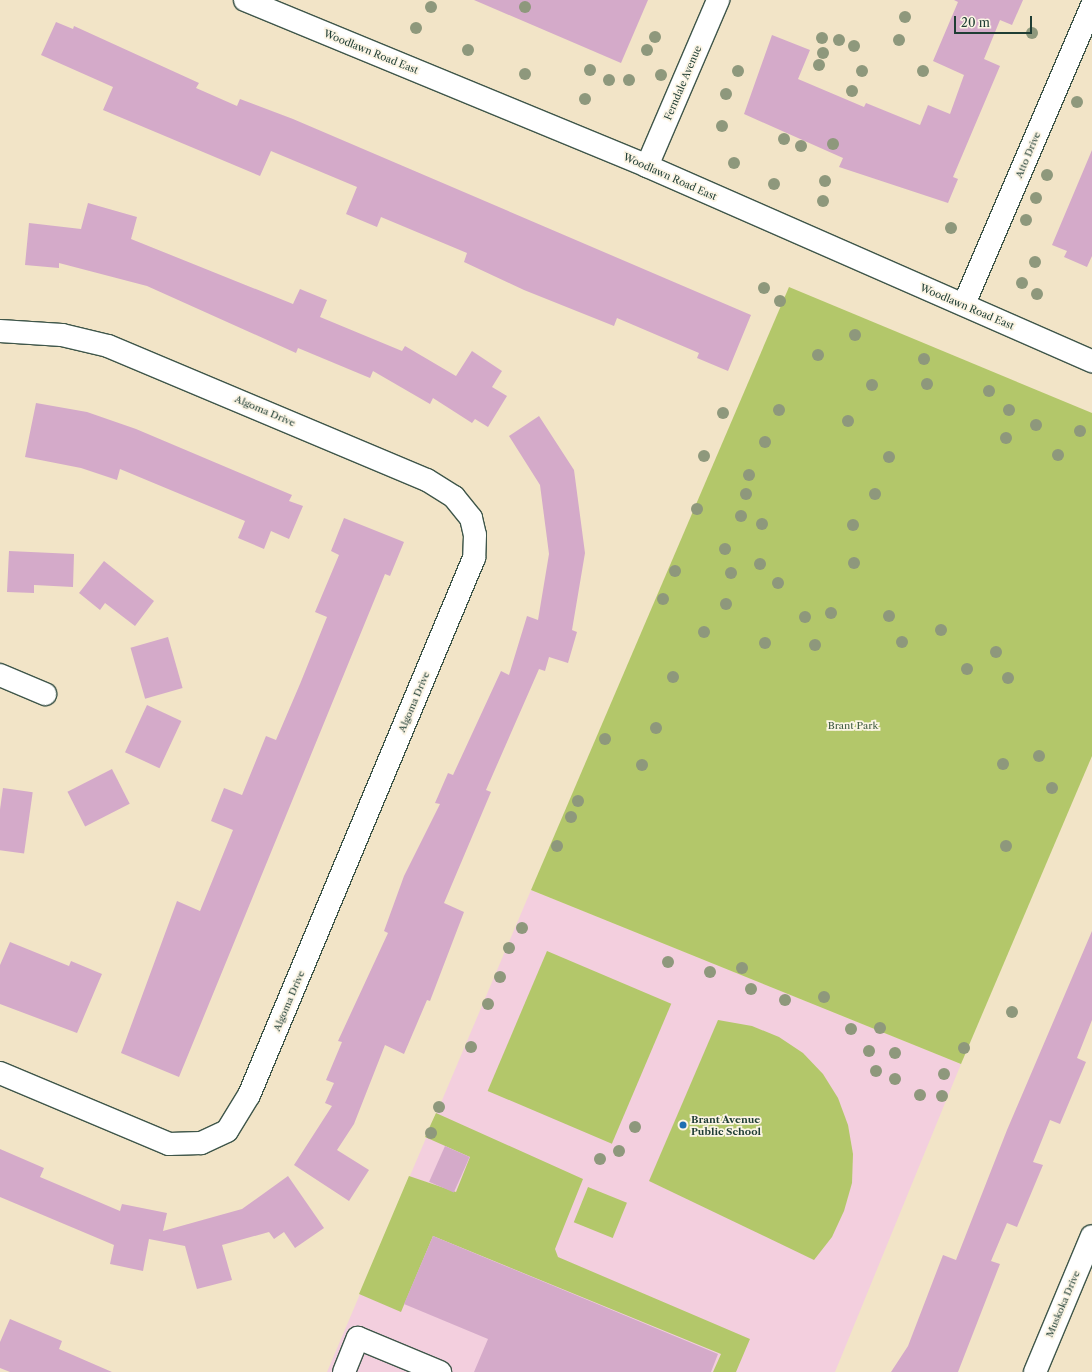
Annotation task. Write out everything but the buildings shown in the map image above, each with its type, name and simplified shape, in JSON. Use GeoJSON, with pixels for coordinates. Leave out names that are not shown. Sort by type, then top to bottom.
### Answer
{"type":"FeatureCollection","features":[{"type":"Feature","properties":{"kind":"street","name":"Woodlawn Road East"},"geometry":{"type":"LineString","coordinates":[[245,0],[647,166],[1092,360]]}},
{"type":"Feature","properties":{"kind":"street","name":"Ferndale Avenue"},"geometry":{"type":"LineString","coordinates":[[647,166],[718,0]]}},
{"type":"Feature","properties":{"kind":"street","name":"Atto Drive"},"geometry":{"type":"LineString","coordinates":[[964,304],[1092,5]]}},
{"type":"Feature","properties":{"kind":"street","name":"Algoma Drive"},"geometry":{"type":"LineString","coordinates":[[0,331],[62,335],[108,346],[427,480],[454,496],[471,518],[475,535],[471,565],[249,1095],[227,1131],[201,1143],[169,1144],[0,1073]]}},
{"type":"Feature","properties":{"kind":"street"},"geometry":{"type":"LineString","coordinates":[[0,675],[45,694]]}},
{"type":"Feature","properties":{"kind":"street","name":"Muskoka Drive"},"geometry":{"type":"LineString","coordinates":[[1035,1372],[1090,1247]]}},
{"type":"Feature","properties":{"kind":"street"},"geometry":{"type":"LineString","coordinates":[[344,1372],[358,1338],[440,1372]]}},
{"type":"Feature","properties":{"kind":"shaded area","name":"Brant Avenue Public School"},"geometry":{"type":"Polygon","coordinates":[[[531,890],[961,1064],[835,1372],[327,1372],[531,890]]]}},
{"type":"Feature","properties":{"kind":"green space","name":"Brant Park"},"geometry":{"type":"Polygon","coordinates":[[[789,287],[1092,413],[1092,756],[961,1064],[531,890],[789,287]]]}},
{"type":"Feature","properties":{"kind":"green space"},"geometry":{"type":"Polygon","coordinates":[[[547,951],[671,1004],[612,1144],[488,1091],[547,951]]]}},
{"type":"Feature","properties":{"kind":"green space"},"geometry":{"type":"Polygon","coordinates":[[[718,1020],[752,1026],[779,1037],[803,1053],[823,1074],[838,1098],[848,1125],[853,1154],[852,1183],[844,1211],[832,1237],[814,1260],[649,1181],[718,1020]]]}},
{"type":"Feature","properties":{"kind":"green space"},"geometry":{"type":"Polygon","coordinates":[[[436,1113],[583,1179],[555,1249],[558,1257],[750,1339],[736,1372],[713,1372],[721,1354],[433,1236],[401,1312],[359,1294],[409,1176],[456,1192],[470,1157],[425,1137],[436,1113]]]}},
{"type":"Feature","properties":{"kind":"green space"},"geometry":{"type":"Polygon","coordinates":[[[588,1187],[627,1203],[613,1238],[574,1222],[588,1187]]]}},
{"type":"Feature","properties":{"kind":"place","name":"Brant Avenue Public School"},"geometry":{"type":"Point","coordinates":[683,1125]}}]}
